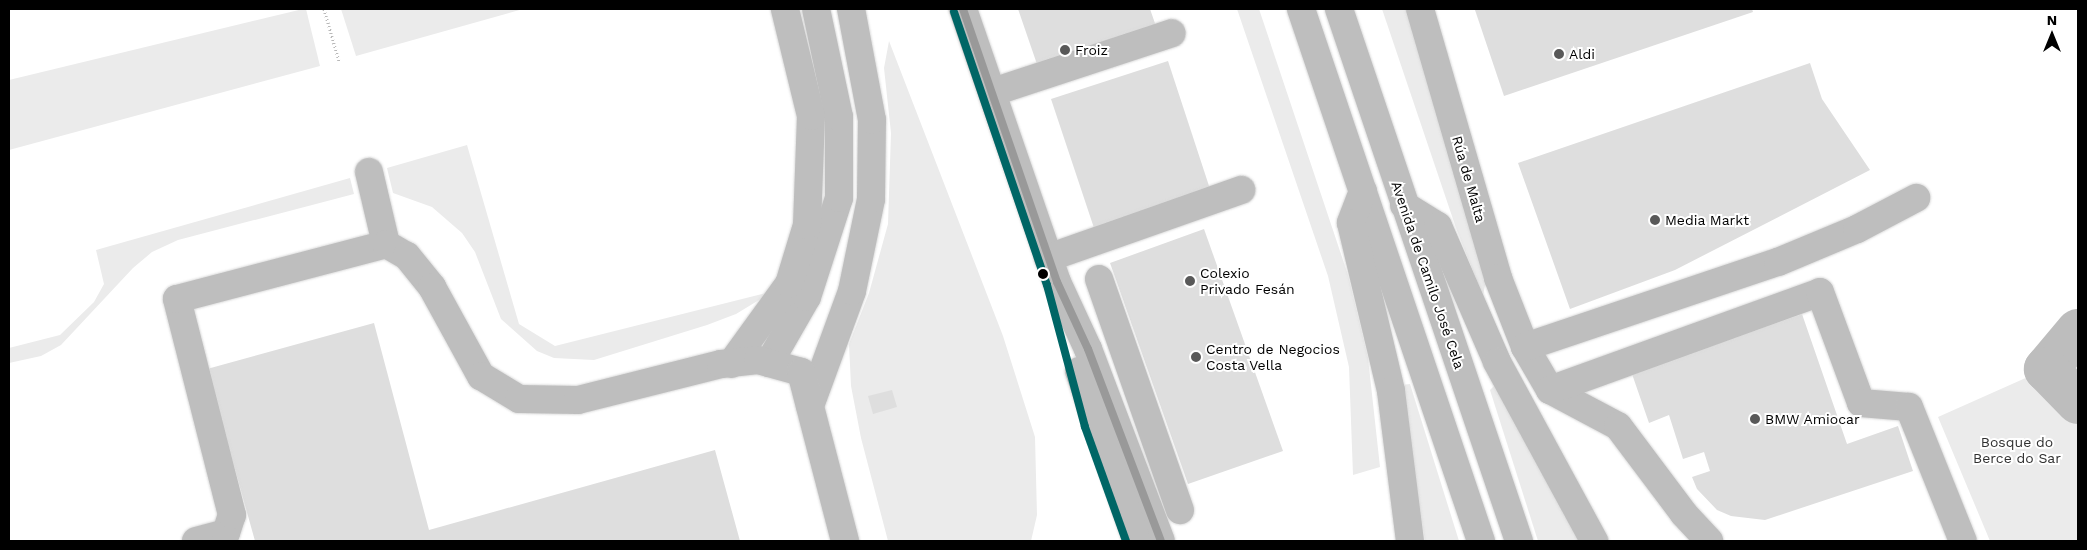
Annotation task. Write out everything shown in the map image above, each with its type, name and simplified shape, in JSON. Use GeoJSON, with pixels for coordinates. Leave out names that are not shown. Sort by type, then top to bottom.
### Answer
{"type":"FeatureCollection","features":[{"type":"Feature","properties":{"kind":"main road"},"geometry":{"type":"LineString","coordinates":[[731,364],[789,284],[808,225],[811,116],[785,9]]}},
{"type":"Feature","properties":{"kind":"main road"},"geometry":{"type":"LineString","coordinates":[[769,363],[807,297],[839,198],[839,117],[816,9]]}},
{"type":"Feature","properties":{"kind":"main road"},"geometry":{"type":"LineString","coordinates":[[810,406],[852,291],[871,199],[872,120],[851,9]]}},
{"type":"Feature","properties":{"kind":"main road"},"geometry":{"type":"LineString","coordinates":[[963,9],[993,92],[1052,270],[1074,355],[1137,541]]}},
{"type":"Feature","properties":{"kind":"main road"},"geometry":{"type":"LineString","coordinates":[[1301,9],[1481,541]]}},
{"type":"Feature","properties":{"kind":"main road","name":"Avenida de Camilo José Cela"},"geometry":{"type":"LineString","coordinates":[[1339,9],[1519,541]]}},
{"type":"Feature","properties":{"kind":"main road","name":"Rúa de Malta"},"geometry":{"type":"LineString","coordinates":[[1420,9],[1498,278],[1525,347],[1550,390]]}},
{"type":"Feature","properties":{"kind":"main road"},"geometry":{"type":"LineString","coordinates":[[993,92],[1172,33]]}},
{"type":"Feature","properties":{"kind":"main road"},"geometry":{"type":"LineString","coordinates":[[370,172],[386,244]]}},
{"type":"Feature","properties":{"kind":"main road"},"geometry":{"type":"LineString","coordinates":[[1052,270],[1241,190]]}},
{"type":"Feature","properties":{"kind":"main road"},"geometry":{"type":"LineString","coordinates":[[1363,191],[1351,223],[1390,391],[1410,541]]}},
{"type":"Feature","properties":{"kind":"main road"},"geometry":{"type":"LineString","coordinates":[[1525,347],[1778,262],[1857,230],[1916,198]]}},
{"type":"Feature","properties":{"kind":"main road"},"geometry":{"type":"LineString","coordinates":[[1404,205],[1438,226],[1497,362],[1594,541]]}},
{"type":"Feature","properties":{"kind":"main road"},"geometry":{"type":"LineString","coordinates":[[196,541],[226,533],[232,515],[177,299],[386,244],[407,256],[432,286],[481,376],[519,399],[578,400],[731,364],[758,360],[801,372],[845,541]]}},
{"type":"Feature","properties":{"kind":"main road"},"geometry":{"type":"LineString","coordinates":[[1052,270],[1088,349],[1161,541]]}},
{"type":"Feature","properties":{"kind":"main road"},"geometry":{"type":"LineString","coordinates":[[1099,279],[1180,510]]}},
{"type":"Feature","properties":{"kind":"main road"},"geometry":{"type":"LineString","coordinates":[[1550,390],[1820,292],[1862,403],[1909,407],[1962,541]]}},
{"type":"Feature","properties":{"kind":"main road"},"geometry":{"type":"LineString","coordinates":[[1550,390],[1618,426],[1684,514],[1709,541]]}},
{"type":"Feature","properties":{"kind":"main road"},"geometry":{"type":"LineString","coordinates":[[1132,464],[1137,509],[1148,541]]}},
{"type":"Feature","properties":{"kind":"main road"},"geometry":{"type":"LineString","coordinates":[[1122,499],[1129,541]]}},
{"type":"Feature","properties":{"kind":"path"},"geometry":{"type":"LineString","coordinates":[[324,9],[339,61]]}},
{"type":"Feature","properties":{"kind":"green space"},"geometry":{"type":"Polygon","coordinates":[[[306,9],[320,66],[9,150],[9,80],[306,9]]]}},
{"type":"Feature","properties":{"kind":"green space"},"geometry":{"type":"Polygon","coordinates":[[[341,9],[523,9],[356,56],[341,9]]]}},
{"type":"Feature","properties":{"kind":"green space"},"geometry":{"type":"Polygon","coordinates":[[[1237,9],[1259,9],[1348,275],[1368,358],[1380,467],[1353,475],[1349,367],[1328,276],[1237,9]]]}},
{"type":"Feature","properties":{"kind":"green space"},"geometry":{"type":"Polygon","coordinates":[[[1382,9],[1406,9],[1486,280],[1483,296],[1456,228],[1382,9]]]}},
{"type":"Feature","properties":{"kind":"green space"},"geometry":{"type":"Polygon","coordinates":[[[889,41],[1003,336],[1035,437],[1037,515],[1031,541],[888,541],[861,438],[851,386],[849,344],[869,293],[888,224],[891,133],[884,68],[889,41]]]}},
{"type":"Feature","properties":{"kind":"green space"},"geometry":{"type":"Polygon","coordinates":[[[467,145],[519,324],[555,346],[774,291],[736,314],[707,325],[594,360],[554,358],[537,351],[501,319],[475,252],[462,233],[432,207],[393,193],[387,168],[467,145]]]}},
{"type":"Feature","properties":{"kind":"green space"},"geometry":{"type":"Polygon","coordinates":[[[350,178],[354,194],[178,240],[152,252],[133,268],[61,345],[41,356],[9,363],[9,348],[60,335],[94,302],[104,284],[96,250],[350,178]]]}},
{"type":"Feature","properties":{"kind":"green space","name":"Bosque do Berce do Sar"},"geometry":{"type":"Polygon","coordinates":[[[2078,331],[2078,541],[1990,541],[1938,417],[2046,369],[2078,331]]]}},
{"type":"Feature","properties":{"kind":"green space"},"geometry":{"type":"Polygon","coordinates":[[[1410,384],[1459,541],[1425,541],[1401,385],[1410,384]]]}},
{"type":"Feature","properties":{"kind":"green space"},"geometry":{"type":"Polygon","coordinates":[[[1495,385],[1583,541],[1538,541],[1490,390],[1495,385]]]}},
{"type":"Feature","properties":{"kind":"building","name":"Froiz"},"geometry":{"type":"Polygon","coordinates":[[[1018,9],[1150,9],[1157,29],[1039,70],[1018,9]]]}},
{"type":"Feature","properties":{"kind":"building","name":"Aldi"},"geometry":{"type":"Polygon","coordinates":[[[1752,9],[1753,12],[1504,96],[1475,10],[1752,9]]]}},
{"type":"Feature","properties":{"kind":"building"},"geometry":{"type":"Polygon","coordinates":[[[1168,61],[1211,192],[1095,231],[1051,99],[1168,61]]]}},
{"type":"Feature","properties":{"kind":"building","name":"Media Markt"},"geometry":{"type":"Polygon","coordinates":[[[1810,63],[1822,99],[1870,170],[1675,270],[1570,309],[1518,163],[1810,63]]]}},
{"type":"Feature","properties":{"kind":"building","name":"Centro de Negocios Costa Vella"},"geometry":{"type":"Polygon","coordinates":[[[1204,229],[1283,451],[1188,484],[1110,263],[1204,229]]]}},
{"type":"Feature","properties":{"kind":"building","name":"BMW Amiocar"},"geometry":{"type":"Polygon","coordinates":[[[1802,314],[1847,444],[1898,426],[1913,471],[1765,520],[1731,516],[1717,510],[1697,489],[1692,477],[1710,471],[1704,452],[1683,459],[1669,415],[1649,423],[1632,374],[1802,314]]]}},
{"type":"Feature","properties":{"kind":"building"},"geometry":{"type":"Polygon","coordinates":[[[374,323],[429,530],[715,450],[740,541],[255,541],[207,369],[374,323]]]}},
{"type":"Feature","properties":{"kind":"building"},"geometry":{"type":"Polygon","coordinates":[[[892,390],[897,407],[873,414],[868,396],[892,390]]]}},
{"type":"Feature","properties":{"kind":"waterway"},"geometry":{"type":"LineString","coordinates":[[2078,331],[2046,369],[2078,402]]}},
{"type":"Feature","properties":{"kind":"transit line"},"geometry":{"type":"LineString","coordinates":[[963,9],[1057,282],[1088,349],[1161,541]]}},
{"type":"Feature","properties":{"kind":"transit line"},"geometry":{"type":"LineString","coordinates":[[954,12],[1047,285],[1085,427],[1126,541]]}},
{"type":"Feature","properties":{"kind":"place","name":"Froiz"},"geometry":{"type":"Point","coordinates":[1065,50]}},
{"type":"Feature","properties":{"kind":"place","name":"Aldi"},"geometry":{"type":"Point","coordinates":[1559,54]}},
{"type":"Feature","properties":{"kind":"place","name":"Media Markt"},"geometry":{"type":"Point","coordinates":[1655,220]}},
{"type":"Feature","properties":{"kind":"place","name":"Colexio Privado Fesán"},"geometry":{"type":"Point","coordinates":[1190,281]}},
{"type":"Feature","properties":{"kind":"place","name":"Centro de Negocios Costa Vella"},"geometry":{"type":"Point","coordinates":[1196,357]}},
{"type":"Feature","properties":{"kind":"place","name":"BMW Amiocar"},"geometry":{"type":"Point","coordinates":[1755,419]}}]}
